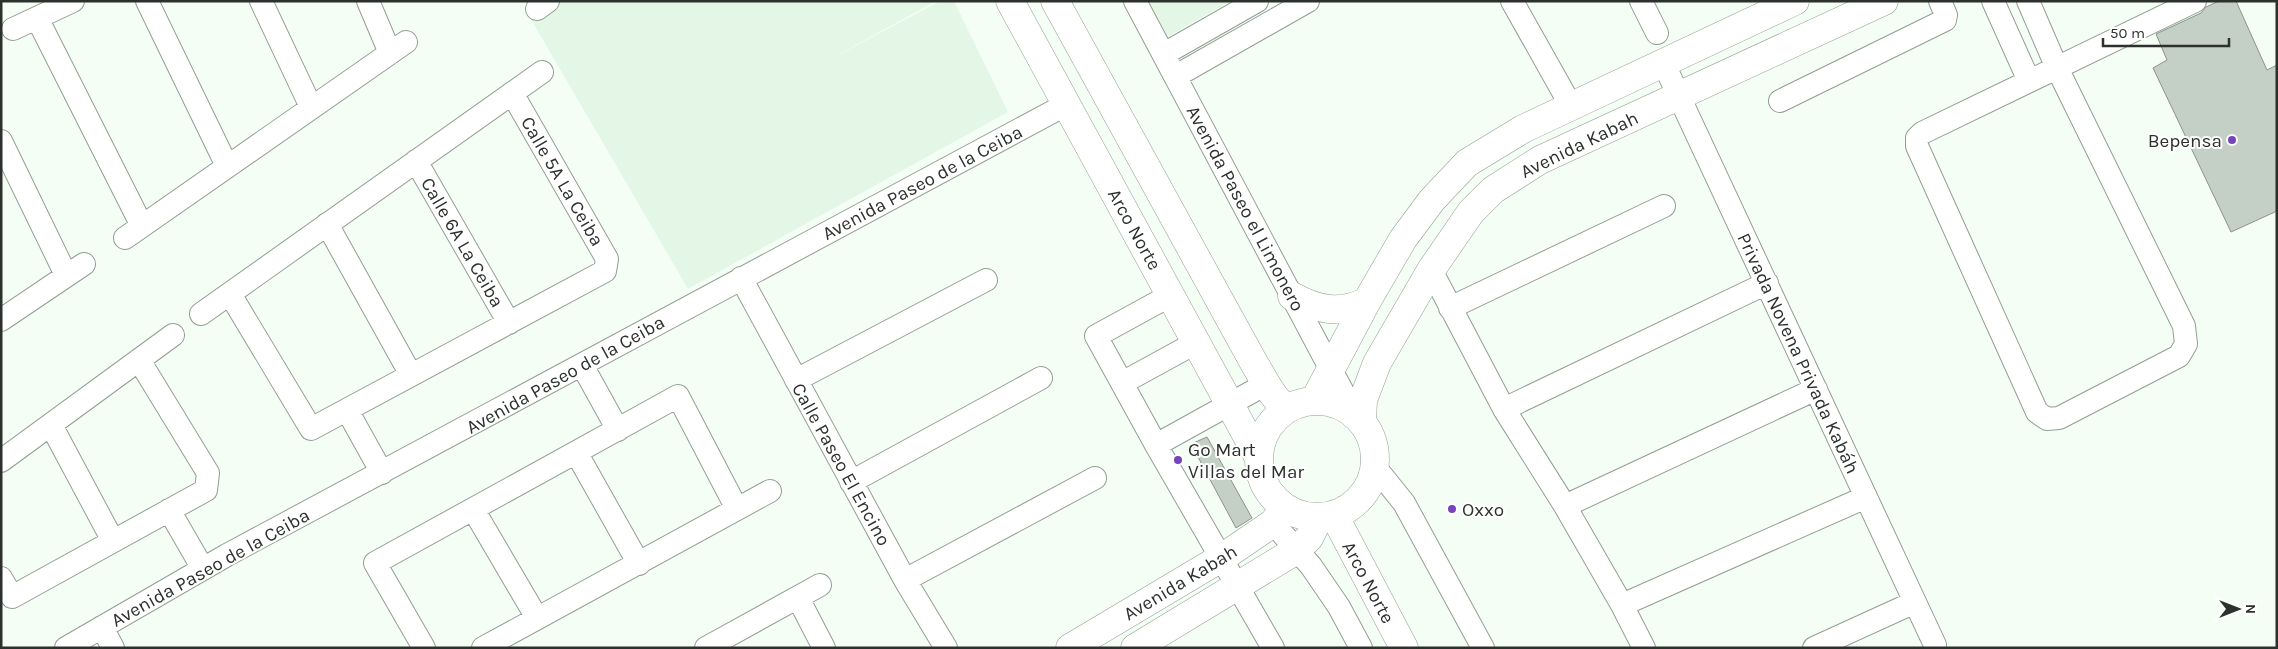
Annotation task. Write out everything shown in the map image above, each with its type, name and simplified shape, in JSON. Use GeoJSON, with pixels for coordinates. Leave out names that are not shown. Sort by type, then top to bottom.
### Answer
{"type":"FeatureCollection","features":[{"type":"Feature","properties":{"kind":"main road","name":"Arco Norte"},"geometry":{"type":"LineString","coordinates":[[1010,1],[1259,458]]}},
{"type":"Feature","properties":{"kind":"main road"},"geometry":{"type":"LineString","coordinates":[[1055,1],[1266,384],[1287,409]]}},
{"type":"Feature","properties":{"kind":"main road","name":"Avenida Kabah"},"geometry":{"type":"LineString","coordinates":[[1314,401],[1367,301],[1403,239],[1432,200],[1466,163],[1495,144],[1571,106],[1795,1]]}},
{"type":"Feature","properties":{"kind":"main road","name":"Avenida Kabah"},"geometry":{"type":"LineString","coordinates":[[1359,418],[1363,400],[1378,363],[1431,270],[1471,212],[1493,190],[1540,160],[1884,1]]}},
{"type":"Feature","properties":{"kind":"main road"},"geometry":{"type":"LineString","coordinates":[[1292,296],[1316,308],[1326,310],[1346,309],[1367,301]]}},
{"type":"Feature","properties":{"kind":"main road"},"geometry":{"type":"LineString","coordinates":[[1314,401],[1329,402],[1343,407],[1359,418],[1370,435],[1375,451],[1375,467],[1371,483],[1362,497],[1349,508],[1327,517],[1296,514],[1279,516],[1261,476],[1259,458],[1264,435],[1270,425],[1287,409],[1300,403],[1314,401]]}},
{"type":"Feature","properties":{"kind":"main road","name":"Avenida Kabah"},"geometry":{"type":"LineString","coordinates":[[1070,648],[1220,559],[1279,516]]}},
{"type":"Feature","properties":{"kind":"main road","name":"Arco Norte"},"geometry":{"type":"LineString","coordinates":[[1327,517],[1404,648]]}},
{"type":"Feature","properties":{"kind":"main road","name":"Avenida Kabah"},"geometry":{"type":"LineString","coordinates":[[1135,648],[1296,551],[1327,517]]}},
{"type":"Feature","properties":{"kind":"street"},"geometry":{"type":"LineString","coordinates":[[13,30],[74,1]]}},
{"type":"Feature","properties":{"kind":"street"},"geometry":{"type":"LineString","coordinates":[[147,1],[228,166]]}},
{"type":"Feature","properties":{"kind":"street"},"geometry":{"type":"LineString","coordinates":[[261,1],[312,108]]}},
{"type":"Feature","properties":{"kind":"street"},"geometry":{"type":"LineString","coordinates":[[37,18],[133,232],[398,47],[368,1]]}},
{"type":"Feature","properties":{"kind":"street","name":"Avenida Paseo el Limonero"},"geometry":{"type":"LineString","coordinates":[[1135,1],[1359,418]]}},
{"type":"Feature","properties":{"kind":"street"},"geometry":{"type":"LineString","coordinates":[[1164,54],[1257,1]]}},
{"type":"Feature","properties":{"kind":"street"},"geometry":{"type":"LineString","coordinates":[[1512,1],[1571,106]]}},
{"type":"Feature","properties":{"kind":"street"},"geometry":{"type":"LineString","coordinates":[[1641,1],[1657,33]]}},
{"type":"Feature","properties":{"kind":"street"},"geometry":{"type":"LineString","coordinates":[[1780,101],[1944,20],[1946,15],[1940,1]]}},
{"type":"Feature","properties":{"kind":"street"},"geometry":{"type":"LineString","coordinates":[[1993,1],[2028,81]]}},
{"type":"Feature","properties":{"kind":"street"},"geometry":{"type":"LineString","coordinates":[[2028,1],[2057,68],[2184,326],[2186,344],[2179,356],[2059,418],[2047,419],[2037,412],[1917,146],[1918,138],[1922,133],[2028,81],[2057,68],[2195,1]]}},
{"type":"Feature","properties":{"kind":"street"},"geometry":{"type":"LineString","coordinates":[[1176,76],[1306,2]]}},
{"type":"Feature","properties":{"kind":"street","name":"Privada Novena Privada Kabáh"},"geometry":{"type":"LineString","coordinates":[[1663,62],[1767,282],[1934,645]]}},
{"type":"Feature","properties":{"kind":"street","name":"Calle 6A La Ceiba"},"geometry":{"type":"LineString","coordinates":[[201,314],[542,72]]}},
{"type":"Feature","properties":{"kind":"street","name":"Calle 5A La Ceiba"},"geometry":{"type":"LineString","coordinates":[[512,93],[607,259],[605,271]]}},
{"type":"Feature","properties":{"kind":"street","name":"Avenida Paseo de la Ceiba"},"geometry":{"type":"LineString","coordinates":[[66,648],[204,569],[1067,104]]}},
{"type":"Feature","properties":{"kind":"street"},"geometry":{"type":"LineString","coordinates":[[1,141],[75,270],[1,320]]}},
{"type":"Feature","properties":{"kind":"street","name":"Calle 6A La Ceiba"},"geometry":{"type":"LineString","coordinates":[[416,161],[509,323]]}},
{"type":"Feature","properties":{"kind":"street"},"geometry":{"type":"LineString","coordinates":[[1450,308],[1664,206]]}},
{"type":"Feature","properties":{"kind":"street"},"geometry":{"type":"LineString","coordinates":[[327,224],[411,375]]}},
{"type":"Feature","properties":{"kind":"street"},"geometry":{"type":"LineString","coordinates":[[1431,270],[1504,409],[1565,506],[1622,605],[1644,648]]}},
{"type":"Feature","properties":{"kind":"street","name":"Calle 6A La Ceiba"},"geometry":{"type":"LineString","coordinates":[[230,294],[311,429],[605,271]]}},
{"type":"Feature","properties":{"kind":"street","name":"Calle Paseo El Encino"},"geometry":{"type":"LineString","coordinates":[[741,278],[905,580],[946,648]]}},
{"type":"Feature","properties":{"kind":"street"},"geometry":{"type":"LineString","coordinates":[[796,380],[986,280]]}},
{"type":"Feature","properties":{"kind":"street"},"geometry":{"type":"LineString","coordinates":[[1504,409],[1767,282]]}},
{"type":"Feature","properties":{"kind":"street"},"geometry":{"type":"LineString","coordinates":[[1171,295],[1096,336],[1220,559],[1273,648]]}},
{"type":"Feature","properties":{"kind":"street"},"geometry":{"type":"LineString","coordinates":[[1,461],[173,335]]}},
{"type":"Feature","properties":{"kind":"street"},"geometry":{"type":"LineString","coordinates":[[1122,383],[1197,342]]}},
{"type":"Feature","properties":{"kind":"street"},"geometry":{"type":"LineString","coordinates":[[1,578],[12,597],[206,490],[208,472],[139,360]]}},
{"type":"Feature","properties":{"kind":"street"},"geometry":{"type":"LineString","coordinates":[[582,365],[618,430]]}},
{"type":"Feature","properties":{"kind":"street"},"geometry":{"type":"LineString","coordinates":[[852,482],[1041,378]]}},
{"type":"Feature","properties":{"kind":"street"},"geometry":{"type":"LineString","coordinates":[[1156,445],[1266,384]]}},
{"type":"Feature","properties":{"kind":"street"},"geometry":{"type":"LineString","coordinates":[[1565,506],[1816,389]]}},
{"type":"Feature","properties":{"kind":"street"},"geometry":{"type":"LineString","coordinates":[[424,648],[374,563],[577,454],[678,396],[737,509]]}},
{"type":"Feature","properties":{"kind":"street"},"geometry":{"type":"LineString","coordinates":[[347,410],[382,473]]}},
{"type":"Feature","properties":{"kind":"street"},"geometry":{"type":"LineString","coordinates":[[51,425],[113,541]]}},
{"type":"Feature","properties":{"kind":"street"},"geometry":{"type":"LineString","coordinates":[[577,454],[639,564]]}},
{"type":"Feature","properties":{"kind":"street"},"geometry":{"type":"LineString","coordinates":[[1375,467],[1404,503],[1483,648]]}},
{"type":"Feature","properties":{"kind":"street"},"geometry":{"type":"LineString","coordinates":[[905,580],[1095,478]]}},
{"type":"Feature","properties":{"kind":"street"},"geometry":{"type":"LineString","coordinates":[[483,648],[770,491]]}},
{"type":"Feature","properties":{"kind":"street"},"geometry":{"type":"LineString","coordinates":[[1622,605],[1866,497]]}},
{"type":"Feature","properties":{"kind":"street"},"geometry":{"type":"LineString","coordinates":[[473,509],[538,618]]}},
{"type":"Feature","properties":{"kind":"street"},"geometry":{"type":"LineString","coordinates":[[169,510],[204,569]]}},
{"type":"Feature","properties":{"kind":"street"},"geometry":{"type":"LineString","coordinates":[[1279,516],[1296,551],[1310,566],[1339,607],[1360,648]]}},
{"type":"Feature","properties":{"kind":"street"},"geometry":{"type":"LineString","coordinates":[[708,647],[820,585]]}},
{"type":"Feature","properties":{"kind":"street"},"geometry":{"type":"LineString","coordinates":[[798,598],[824,648]]}},
{"type":"Feature","properties":{"kind":"street"},"geometry":{"type":"LineString","coordinates":[[1814,648],[1915,602]]}},
{"type":"Feature","properties":{"kind":"street"},"geometry":{"type":"LineString","coordinates":[[102,627],[113,648]]}},
{"type":"Feature","properties":{"kind":"shaded area"},"geometry":{"type":"Polygon","coordinates":[[[536,1],[936,1],[827,61],[940,1],[954,1],[1008,112],[688,289],[525,9],[536,1]]]}},
{"type":"Feature","properties":{"kind":"shaded area"},"geometry":{"type":"Polygon","coordinates":[[[1147,1],[1231,1],[1167,37],[1147,1]]]}},
{"type":"Feature","properties":{"kind":"building","name":"Bepensa"},"geometry":{"type":"Polygon","coordinates":[[[2219,1],[2236,1],[2267,70],[2277,65],[2277,211],[2231,232],[2153,68],[2167,60],[2156,34],[2201,13],[2206,7],[2219,1]]]}},
{"type":"Feature","properties":{"kind":"building"},"geometry":{"type":"Polygon","coordinates":[[[1207,437],[1252,518],[1236,528],[1191,444],[1207,437]]]}},
{"type":"Feature","properties":{"kind":"place","name":"Bepensa"},"geometry":{"type":"Point","coordinates":[2232,140]}},
{"type":"Feature","properties":{"kind":"place","name":"Go Mart Villas del Mar"},"geometry":{"type":"Point","coordinates":[1178,460]}},
{"type":"Feature","properties":{"kind":"place","name":"Oxxo"},"geometry":{"type":"Point","coordinates":[1452,509]}}]}
